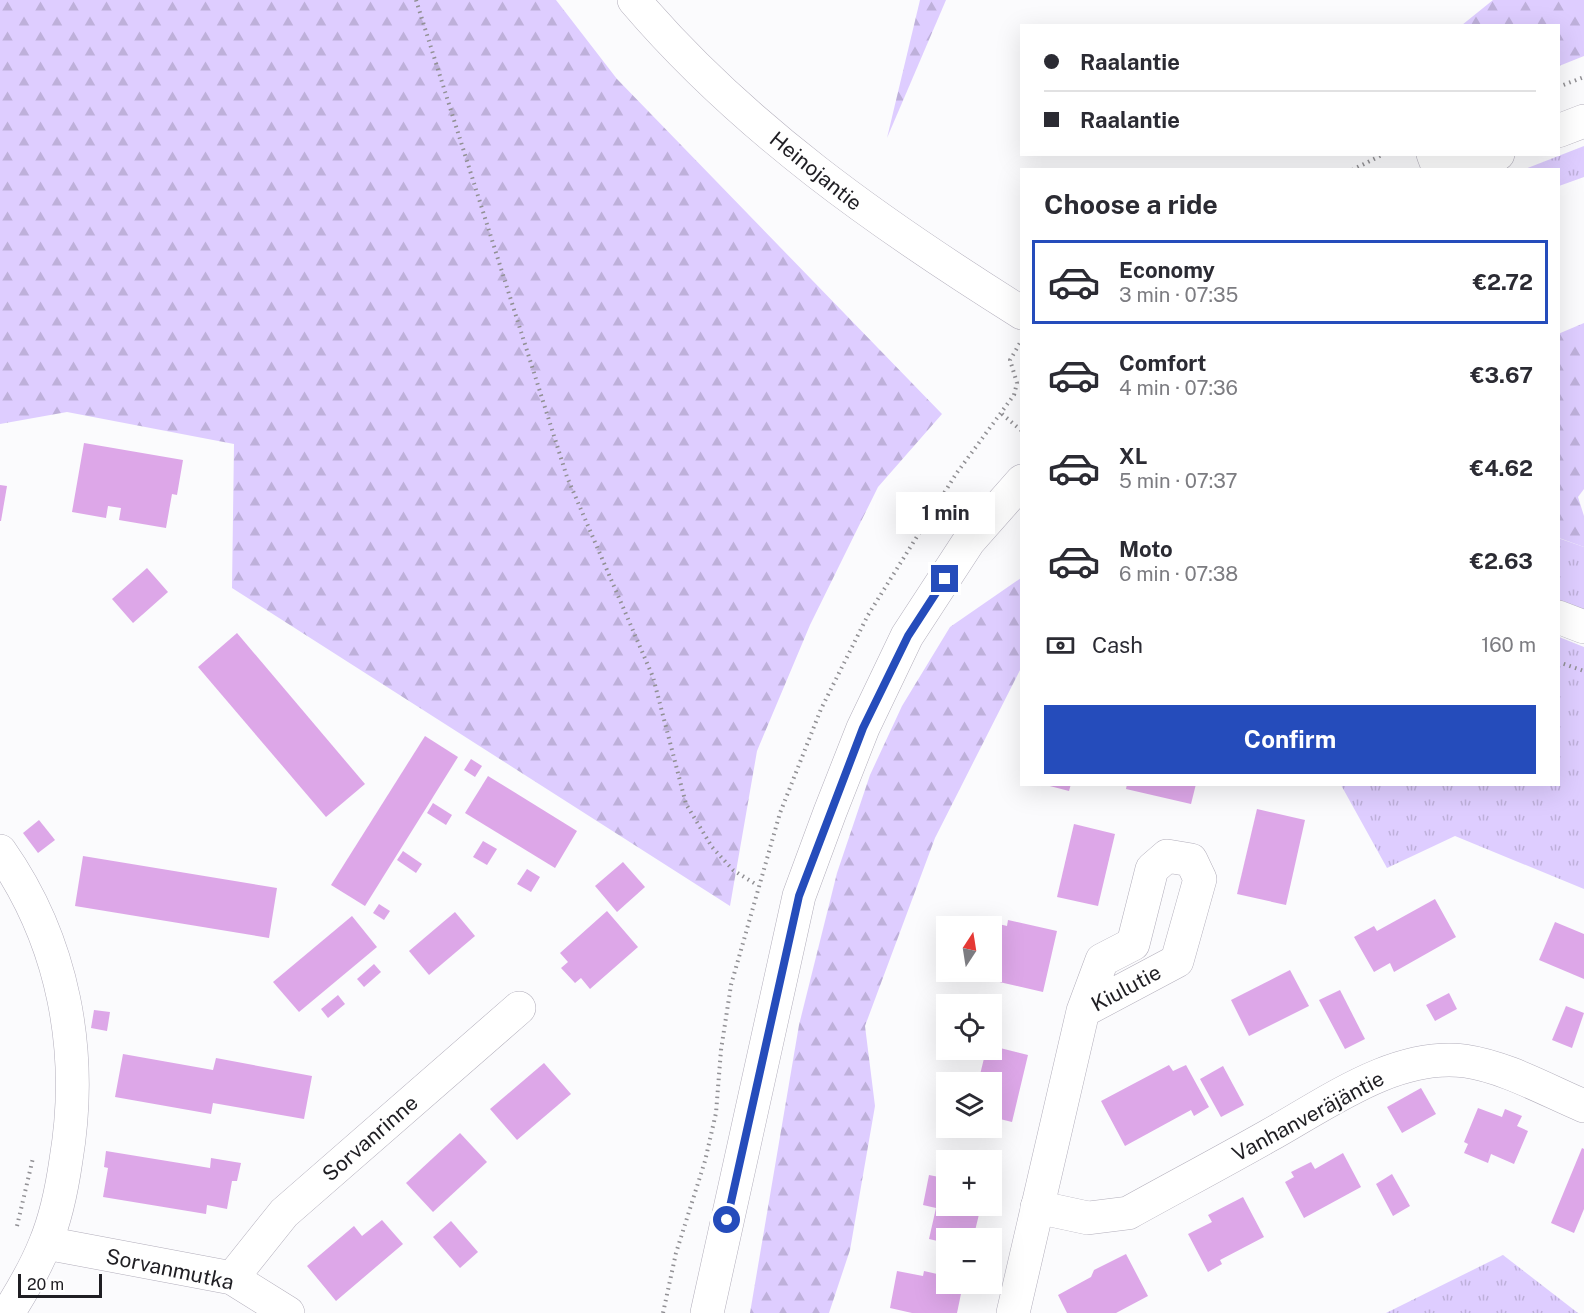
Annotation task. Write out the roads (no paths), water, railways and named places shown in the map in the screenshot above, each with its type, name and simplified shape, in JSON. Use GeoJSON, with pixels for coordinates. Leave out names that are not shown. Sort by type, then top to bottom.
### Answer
{"type":"FeatureCollection","features":[{"type":"Feature","properties":{"kind":"street","name":"Heinojantie"},"geometry":{"type":"LineString","coordinates":[[634,0],[667,39],[744,112],[852,202],[1020,313]]}},
{"type":"Feature","properties":{"kind":"street"},"geometry":{"type":"LineString","coordinates":[[1560,130],[1584,121]]}},
{"type":"Feature","properties":{"kind":"street"},"geometry":{"type":"LineString","coordinates":[[1465,168],[1493,156]]}},
{"type":"Feature","properties":{"kind":"street"},"geometry":{"type":"LineString","coordinates":[[707,1313],[799,896],[830,812],[863,728],[908,636],[969,541],[1020,483]]}},
{"type":"Feature","properties":{"kind":"street"},"geometry":{"type":"LineString","coordinates":[[1560,618],[1584,627]]}},
{"type":"Feature","properties":{"kind":"street"},"geometry":{"type":"LineString","coordinates":[[0,851],[20,879],[46,938],[64,995],[72,1038],[72,1125],[61,1190],[46,1243],[8,1313]]}},
{"type":"Feature","properties":{"kind":"street","name":"Kiulutie"},"geometry":{"type":"LineString","coordinates":[[1013,1313],[1083,1011],[1102,960],[1133,944],[1152,869],[1167,856],[1191,860],[1200,879],[1177,961],[1083,1011]]}},
{"type":"Feature","properties":{"kind":"street","name":"Sorvanrinne"},"geometry":{"type":"LineString","coordinates":[[232,1278],[284,1213],[519,1008]]}},
{"type":"Feature","properties":{"kind":"street","name":"Vanhanveräjäntie"},"geometry":{"type":"LineString","coordinates":[[1037,1207],[1088,1218],[1128,1213],[1353,1089],[1392,1072],[1416,1065],[1442,1061],[1465,1061],[1496,1069],[1584,1106]]}},
{"type":"Feature","properties":{"kind":"street","name":"Sorvanmutka"},"geometry":{"type":"LineString","coordinates":[[46,1243],[232,1278],[288,1313]]}}]}
